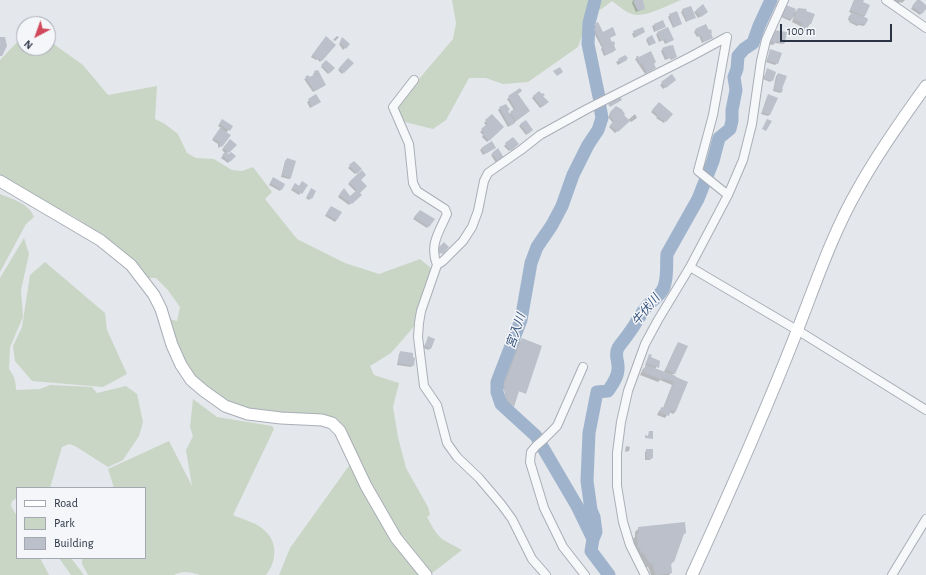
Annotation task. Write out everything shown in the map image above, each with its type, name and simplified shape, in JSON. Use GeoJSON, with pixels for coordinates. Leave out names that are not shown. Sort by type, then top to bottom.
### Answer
{"type":"FeatureCollection","features":[{"type":"Feature","properties":{"kind":"street"},"geometry":{"type":"LineString","coordinates":[[645,575],[630,545],[623,522],[617,486],[616,453],[628,391],[645,344],[690,267],[728,195],[743,160],[752,124],[761,62],[766,40],[784,0]]}},
{"type":"Feature","properties":{"kind":"street"},"geometry":{"type":"LineString","coordinates":[[886,0],[926,28]]}},
{"type":"Feature","properties":{"kind":"street"},"geometry":{"type":"LineString","coordinates":[[546,575],[532,559],[512,519],[479,478],[457,457],[447,443],[437,405],[424,386],[418,337],[419,323],[421,311],[437,265],[463,241],[472,227],[478,211],[484,181],[488,174],[540,135],[587,108],[690,57],[726,37],[713,115],[698,171],[728,195]]}},
{"type":"Feature","properties":{"kind":"street"},"geometry":{"type":"LineString","coordinates":[[414,80],[393,107],[409,144],[413,183],[417,191],[445,209],[447,214],[433,245],[433,256],[437,265]]}},
{"type":"Feature","properties":{"kind":"street"},"geometry":{"type":"LineString","coordinates":[[692,575],[745,458],[797,331],[828,250],[858,189],[877,156],[926,86]]}},
{"type":"Feature","properties":{"kind":"street"},"geometry":{"type":"LineString","coordinates":[[0,181],[100,240],[131,265],[154,295],[161,309],[172,345],[181,365],[192,380],[224,406],[248,414],[281,418],[322,420],[332,423],[340,431],[366,486],[396,538],[426,575]]}},
{"type":"Feature","properties":{"kind":"street"},"geometry":{"type":"LineString","coordinates":[[690,267],[926,410]]}},
{"type":"Feature","properties":{"kind":"street"},"geometry":{"type":"LineString","coordinates":[[583,367],[556,426],[531,452],[530,462],[544,508],[563,548],[585,575]]}},
{"type":"Feature","properties":{"kind":"street"},"geometry":{"type":"LineString","coordinates":[[892,575],[926,519]]}},
{"type":"Feature","properties":{"kind":"green space"},"geometry":{"type":"Polygon","coordinates":[[[452,0],[681,0],[641,15],[636,15],[626,11],[612,1],[589,16],[578,47],[528,82],[503,84],[486,78],[469,78],[446,120],[433,129],[401,121],[396,106],[453,39],[456,23],[452,0]]]}},
{"type":"Feature","properties":{"kind":"green space"},"geometry":{"type":"Polygon","coordinates":[[[16,43],[16,56],[56,56],[56,46],[83,65],[108,95],[157,86],[155,119],[165,124],[178,134],[187,153],[196,158],[214,159],[232,170],[242,171],[253,167],[272,192],[265,199],[297,239],[345,263],[379,274],[420,259],[433,270],[417,323],[391,353],[370,366],[374,375],[399,383],[393,407],[398,437],[406,468],[428,507],[430,515],[427,517],[435,531],[442,539],[462,550],[431,574],[400,539],[339,424],[254,411],[232,405],[196,379],[185,363],[178,348],[169,319],[177,321],[180,307],[167,289],[156,278],[147,278],[110,241],[76,218],[0,176],[0,60],[16,43]]]}},
{"type":"Feature","properties":{"kind":"green space"},"geometry":{"type":"Polygon","coordinates":[[[0,194],[25,205],[32,212],[34,217],[26,224],[0,272],[0,194]]]}},
{"type":"Feature","properties":{"kind":"green space"},"geometry":{"type":"Polygon","coordinates":[[[24,238],[29,254],[21,290],[23,317],[10,347],[9,369],[16,384],[16,390],[40,389],[50,385],[92,387],[97,393],[126,386],[137,394],[143,422],[139,436],[123,460],[108,467],[75,446],[69,444],[62,447],[50,487],[16,487],[16,499],[12,501],[11,506],[16,514],[16,559],[41,559],[49,575],[0,575],[0,278],[24,238]]]}},
{"type":"Feature","properties":{"kind":"green space"},"geometry":{"type":"Polygon","coordinates":[[[45,262],[105,313],[107,330],[127,374],[103,387],[32,381],[15,361],[13,346],[22,327],[30,275],[45,262]]]}},
{"type":"Feature","properties":{"kind":"green space"},"geometry":{"type":"Polygon","coordinates":[[[193,399],[217,417],[272,426],[274,429],[233,515],[261,527],[269,535],[274,546],[274,558],[270,570],[266,575],[200,575],[180,572],[174,575],[88,575],[82,564],[82,559],[146,559],[146,487],[114,487],[108,469],[169,441],[192,486],[186,450],[193,436],[190,427],[193,399]]]}},
{"type":"Feature","properties":{"kind":"green space"},"geometry":{"type":"Polygon","coordinates":[[[351,463],[421,575],[279,575],[290,548],[351,463]]]}},
{"type":"Feature","properties":{"kind":"green space"},"geometry":{"type":"Polygon","coordinates":[[[60,559],[72,559],[84,575],[71,575],[60,559]]]}},
{"type":"Feature","properties":{"kind":"building"},"geometry":{"type":"Polygon","coordinates":[[[643,0],[645,9],[638,11],[633,1],[643,0]]]}},
{"type":"Feature","properties":{"kind":"building"},"geometry":{"type":"Polygon","coordinates":[[[855,0],[864,0],[863,2],[870,5],[865,16],[850,10],[855,0]]]}},
{"type":"Feature","properties":{"kind":"building"},"geometry":{"type":"Polygon","coordinates":[[[917,0],[920,0],[926,5],[926,9],[922,14],[912,6],[917,0]]]}},
{"type":"Feature","properties":{"kind":"building"},"geometry":{"type":"Polygon","coordinates":[[[703,4],[708,12],[701,17],[696,10],[703,4]]]}},
{"type":"Feature","properties":{"kind":"building"},"geometry":{"type":"Polygon","coordinates":[[[786,5],[796,9],[792,19],[782,16],[786,5]]]}},
{"type":"Feature","properties":{"kind":"building"},"geometry":{"type":"Polygon","coordinates":[[[691,6],[696,18],[687,21],[682,9],[691,6]]]}},
{"type":"Feature","properties":{"kind":"building"},"geometry":{"type":"Polygon","coordinates":[[[798,8],[807,9],[806,11],[815,14],[807,30],[801,28],[803,23],[794,19],[798,8]]]}},
{"type":"Feature","properties":{"kind":"building"},"geometry":{"type":"Polygon","coordinates":[[[677,11],[682,24],[674,27],[669,14],[677,11]]]}},
{"type":"Feature","properties":{"kind":"building"},"geometry":{"type":"Polygon","coordinates":[[[851,13],[867,18],[868,20],[865,25],[861,23],[860,25],[850,21],[851,19],[849,18],[851,13]]]}},
{"type":"Feature","properties":{"kind":"building"},"geometry":{"type":"Polygon","coordinates":[[[663,20],[666,27],[656,31],[654,24],[663,20]]]}},
{"type":"Feature","properties":{"kind":"building"},"geometry":{"type":"Polygon","coordinates":[[[598,22],[603,32],[613,27],[616,35],[610,38],[612,42],[614,41],[616,50],[606,55],[594,29],[596,28],[594,24],[598,22]]]}},
{"type":"Feature","properties":{"kind":"building"},"geometry":{"type":"Polygon","coordinates":[[[706,24],[709,30],[711,29],[713,38],[704,42],[701,35],[699,36],[695,29],[706,24]]]}},
{"type":"Feature","properties":{"kind":"building"},"geometry":{"type":"Polygon","coordinates":[[[643,27],[645,32],[636,37],[633,31],[643,27]]]}},
{"type":"Feature","properties":{"kind":"building"},"geometry":{"type":"Polygon","coordinates":[[[668,27],[674,40],[667,43],[665,39],[661,41],[657,32],[668,27]]]}},
{"type":"Feature","properties":{"kind":"building"},"geometry":{"type":"Polygon","coordinates":[[[774,30],[787,32],[785,43],[776,41],[776,43],[770,42],[774,30]]]}},
{"type":"Feature","properties":{"kind":"building"},"geometry":{"type":"Polygon","coordinates":[[[652,35],[656,43],[651,45],[647,38],[652,35]]]}},
{"type":"Feature","properties":{"kind":"building"},"geometry":{"type":"Polygon","coordinates":[[[326,36],[336,45],[322,61],[319,58],[318,60],[312,55],[326,36]]]}},
{"type":"Feature","properties":{"kind":"building"},"geometry":{"type":"Polygon","coordinates":[[[0,37],[5,37],[7,46],[2,56],[0,56],[0,37]]]}},
{"type":"Feature","properties":{"kind":"building"},"geometry":{"type":"Polygon","coordinates":[[[342,37],[350,44],[346,49],[340,42],[342,37]]]}},
{"type":"Feature","properties":{"kind":"building"},"geometry":{"type":"Polygon","coordinates":[[[673,45],[677,57],[667,59],[662,48],[673,45]]]}},
{"type":"Feature","properties":{"kind":"building"},"geometry":{"type":"Polygon","coordinates":[[[770,49],[782,53],[778,64],[767,60],[770,49]]]}},
{"type":"Feature","properties":{"kind":"building"},"geometry":{"type":"Polygon","coordinates":[[[651,51],[656,62],[654,64],[656,68],[647,73],[642,63],[640,64],[636,56],[639,57],[651,51]]]}},
{"type":"Feature","properties":{"kind":"building"},"geometry":{"type":"Polygon","coordinates":[[[625,55],[628,58],[627,60],[620,64],[618,59],[625,55]]]}},
{"type":"Feature","properties":{"kind":"building"},"geometry":{"type":"Polygon","coordinates":[[[348,58],[354,63],[344,73],[339,68],[348,58]]]}},
{"type":"Feature","properties":{"kind":"building"},"geometry":{"type":"Polygon","coordinates":[[[326,60],[335,68],[330,73],[321,65],[326,60]]]}},
{"type":"Feature","properties":{"kind":"building"},"geometry":{"type":"Polygon","coordinates":[[[560,67],[563,72],[557,76],[553,71],[560,67]]]}},
{"type":"Feature","properties":{"kind":"building"},"geometry":{"type":"Polygon","coordinates":[[[767,68],[776,72],[773,81],[764,78],[767,68]]]}},
{"type":"Feature","properties":{"kind":"building"},"geometry":{"type":"Polygon","coordinates":[[[318,70],[326,85],[315,91],[305,77],[308,75],[310,77],[315,74],[314,71],[318,70]]]}},
{"type":"Feature","properties":{"kind":"building"},"geometry":{"type":"Polygon","coordinates":[[[778,73],[787,76],[782,92],[774,89],[778,73]]]}},
{"type":"Feature","properties":{"kind":"building"},"geometry":{"type":"Polygon","coordinates":[[[672,74],[676,80],[666,88],[661,82],[672,74]]]}},
{"type":"Feature","properties":{"kind":"building"},"geometry":{"type":"Polygon","coordinates":[[[520,88],[522,91],[518,94],[530,111],[516,121],[510,112],[515,108],[508,96],[520,88]]]}},
{"type":"Feature","properties":{"kind":"building"},"geometry":{"type":"Polygon","coordinates":[[[539,91],[545,95],[543,96],[549,102],[542,107],[533,96],[539,91]]]}},
{"type":"Feature","properties":{"kind":"building"},"geometry":{"type":"Polygon","coordinates":[[[316,94],[321,102],[312,107],[308,99],[316,94]]]}},
{"type":"Feature","properties":{"kind":"building"},"geometry":{"type":"Polygon","coordinates":[[[768,94],[778,98],[770,115],[762,112],[768,94]]]}},
{"type":"Feature","properties":{"kind":"building"},"geometry":{"type":"Polygon","coordinates":[[[620,97],[622,100],[610,107],[608,104],[620,97]]]}},
{"type":"Feature","properties":{"kind":"building"},"geometry":{"type":"Polygon","coordinates":[[[659,102],[673,114],[666,122],[657,116],[658,115],[652,110],[659,102]]]}},
{"type":"Feature","properties":{"kind":"building"},"geometry":{"type":"Polygon","coordinates":[[[506,104],[515,123],[510,126],[499,107],[506,104]]]}},
{"type":"Feature","properties":{"kind":"building"},"geometry":{"type":"Polygon","coordinates":[[[616,106],[623,110],[624,115],[630,121],[618,132],[610,125],[614,121],[609,115],[616,106]]]}},
{"type":"Feature","properties":{"kind":"building"},"geometry":{"type":"Polygon","coordinates":[[[492,114],[504,127],[489,141],[481,129],[488,123],[485,120],[492,114]]]}},
{"type":"Feature","properties":{"kind":"building"},"geometry":{"type":"Polygon","coordinates":[[[222,119],[233,126],[230,131],[219,124],[222,119]]]}},
{"type":"Feature","properties":{"kind":"building"},"geometry":{"type":"Polygon","coordinates":[[[767,119],[772,121],[766,131],[762,129],[767,119]]]}},
{"type":"Feature","properties":{"kind":"building"},"geometry":{"type":"Polygon","coordinates":[[[526,120],[533,130],[528,134],[520,124],[526,120]]]}},
{"type":"Feature","properties":{"kind":"building"},"geometry":{"type":"Polygon","coordinates":[[[220,128],[231,135],[222,147],[219,145],[220,142],[213,138],[220,128]]]}},
{"type":"Feature","properties":{"kind":"building"},"geometry":{"type":"Polygon","coordinates":[[[513,137],[519,144],[511,151],[505,143],[513,137]]]}},
{"type":"Feature","properties":{"kind":"building"},"geometry":{"type":"Polygon","coordinates":[[[230,139],[237,145],[229,153],[223,148],[230,139]]]}},
{"type":"Feature","properties":{"kind":"building"},"geometry":{"type":"Polygon","coordinates":[[[492,141],[496,148],[485,154],[481,148],[492,141]]]}},
{"type":"Feature","properties":{"kind":"building"},"geometry":{"type":"Polygon","coordinates":[[[498,148],[504,158],[498,162],[492,153],[498,148]]]}},
{"type":"Feature","properties":{"kind":"building"},"geometry":{"type":"Polygon","coordinates":[[[225,152],[229,154],[231,152],[236,156],[230,162],[222,155],[225,152]]]}},
{"type":"Feature","properties":{"kind":"building"},"geometry":{"type":"Polygon","coordinates":[[[287,158],[296,161],[291,178],[282,175],[287,158]]]}},
{"type":"Feature","properties":{"kind":"building"},"geometry":{"type":"Polygon","coordinates":[[[354,161],[362,169],[357,174],[349,165],[354,161]]]}},
{"type":"Feature","properties":{"kind":"building"},"geometry":{"type":"Polygon","coordinates":[[[362,170],[366,175],[361,180],[367,186],[360,193],[362,195],[352,204],[339,195],[344,188],[350,196],[357,190],[349,182],[362,170]]]}},
{"type":"Feature","properties":{"kind":"building"},"geometry":{"type":"Polygon","coordinates":[[[273,177],[285,184],[282,190],[270,183],[273,177]]]}},
{"type":"Feature","properties":{"kind":"building"},"geometry":{"type":"Polygon","coordinates":[[[302,181],[308,185],[302,194],[292,188],[295,183],[299,186],[302,181]]]}},
{"type":"Feature","properties":{"kind":"building"},"geometry":{"type":"Polygon","coordinates":[[[311,188],[316,191],[312,199],[307,196],[311,188]]]}},
{"type":"Feature","properties":{"kind":"building"},"geometry":{"type":"Polygon","coordinates":[[[331,206],[342,212],[337,220],[326,214],[331,206]]]}},
{"type":"Feature","properties":{"kind":"building"},"geometry":{"type":"Polygon","coordinates":[[[420,210],[435,219],[429,227],[414,217],[420,210]]]}},
{"type":"Feature","properties":{"kind":"building"},"geometry":{"type":"Polygon","coordinates":[[[444,242],[449,247],[443,254],[440,254],[437,249],[444,242]]]}},
{"type":"Feature","properties":{"kind":"building"},"geometry":{"type":"Polygon","coordinates":[[[428,336],[435,339],[431,349],[425,346],[428,336]]]}},
{"type":"Feature","properties":{"kind":"building"},"geometry":{"type":"Polygon","coordinates":[[[522,338],[542,346],[526,394],[519,391],[514,407],[507,400],[504,385],[522,338]]]}},
{"type":"Feature","properties":{"kind":"building"},"geometry":{"type":"Polygon","coordinates":[[[678,342],[688,346],[675,374],[666,369],[678,342]]]}},
{"type":"Feature","properties":{"kind":"building"},"geometry":{"type":"Polygon","coordinates":[[[400,351],[413,353],[413,357],[415,358],[414,366],[398,363],[400,351]]]}},
{"type":"Feature","properties":{"kind":"building"},"geometry":{"type":"Polygon","coordinates":[[[649,354],[652,355],[651,357],[660,361],[659,368],[646,363],[649,354]]]}},
{"type":"Feature","properties":{"kind":"building"},"geometry":{"type":"Polygon","coordinates":[[[646,365],[688,382],[676,411],[671,410],[669,416],[660,412],[661,407],[664,408],[674,382],[663,378],[662,380],[643,372],[646,365]]]}},
{"type":"Feature","properties":{"kind":"building"},"geometry":{"type":"Polygon","coordinates":[[[649,431],[653,431],[653,439],[645,438],[645,435],[648,436],[649,431]]]}},
{"type":"Feature","properties":{"kind":"building"},"geometry":{"type":"Polygon","coordinates":[[[646,449],[653,449],[653,458],[647,459],[646,449]]]}},
{"type":"Feature","properties":{"kind":"building"},"geometry":{"type":"Polygon","coordinates":[[[685,522],[686,533],[684,534],[674,562],[671,562],[672,573],[656,575],[652,563],[650,564],[644,553],[641,553],[640,548],[638,548],[638,527],[685,522]]]}},
{"type":"Feature","properties":{"kind":"waterway","name":"宮入川"},"geometry":{"type":"LineString","coordinates":[[595,0],[589,23],[588,44],[599,97]]}},
{"type":"Feature","properties":{"kind":"waterway","name":"牛伏川"},"geometry":{"type":"LineString","coordinates":[[609,575],[591,551],[596,532],[587,481],[589,433],[597,392],[608,391],[618,372],[616,353],[618,348],[645,308],[663,290],[665,283],[667,254],[698,199],[713,161],[719,138],[730,129],[736,90],[734,77],[737,69],[738,56],[744,49],[753,43],[771,0]]}},
{"type":"Feature","properties":{"kind":"waterway","name":"宮入川"},"geometry":{"type":"LineString","coordinates":[[593,539],[577,506],[536,436],[501,404],[497,392],[497,382],[521,320],[531,263],[537,247],[552,225],[562,206],[573,175],[588,145],[598,130],[602,118],[600,107]]}}]}
